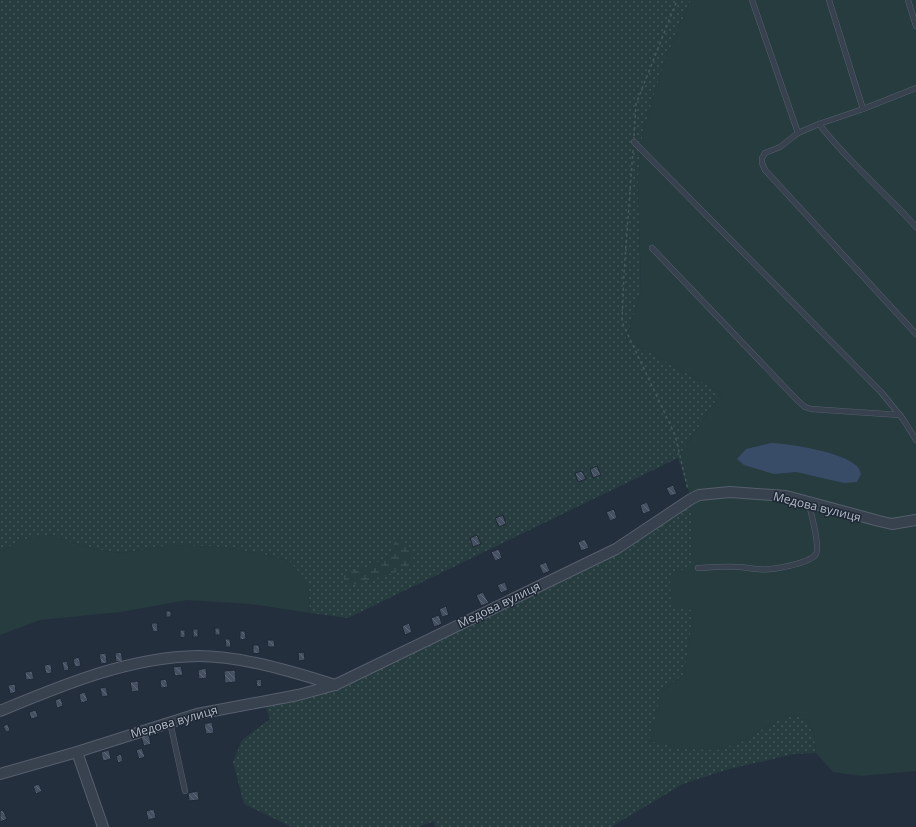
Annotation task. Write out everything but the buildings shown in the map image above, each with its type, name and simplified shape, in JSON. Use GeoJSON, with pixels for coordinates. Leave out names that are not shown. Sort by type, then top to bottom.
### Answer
{"type":"FeatureCollection","features":[{"type":"Feature","properties":{"kind":"street","name":"Медова вулиця"},"geometry":{"type":"LineString","coordinates":[[0,774],[77,752],[197,714],[298,695],[335,685],[616,549],[699,495],[730,492],[786,496],[864,518],[892,524],[916,520]]}},
{"type":"Feature","properties":{"kind":"street"},"geometry":{"type":"LineString","coordinates":[[0,711],[67,684],[96,675],[146,662],[173,658],[200,656],[229,658],[290,671],[335,685]]}},
{"type":"Feature","properties":{"kind":"street"},"geometry":{"type":"LineString","coordinates":[[77,752],[103,827]]}},
{"type":"Feature","properties":{"kind":"lane"},"geometry":{"type":"LineString","coordinates":[[752,0],[798,133]]}},
{"type":"Feature","properties":{"kind":"lane"},"geometry":{"type":"LineString","coordinates":[[829,0],[863,109]]}},
{"type":"Feature","properties":{"kind":"lane"},"geometry":{"type":"LineString","coordinates":[[908,0],[916,26]]}},
{"type":"Feature","properties":{"kind":"lane"},"geometry":{"type":"LineString","coordinates":[[916,88],[798,133],[780,147],[765,153],[762,158],[762,163],[765,170],[916,334]]}},
{"type":"Feature","properties":{"kind":"lane"},"geometry":{"type":"LineString","coordinates":[[819,124],[840,150],[903,212],[916,227]]}},
{"type":"Feature","properties":{"kind":"lane"},"geometry":{"type":"LineString","coordinates":[[634,142],[881,392],[900,415],[916,440]]}},
{"type":"Feature","properties":{"kind":"lane"},"geometry":{"type":"LineString","coordinates":[[652,248],[805,407],[811,409],[900,415]]}},
{"type":"Feature","properties":{"kind":"lane"},"geometry":{"type":"LineString","coordinates":[[698,568],[781,568],[804,561],[814,556],[817,549],[814,521],[808,502]]}},
{"type":"Feature","properties":{"kind":"lane"},"geometry":{"type":"LineString","coordinates":[[170,722],[185,791]]}},
{"type":"Feature","properties":{"kind":"green space"},"geometry":{"type":"Polygon","coordinates":[[[0,0],[691,0],[666,57],[643,131],[638,181],[641,291],[626,339],[721,393],[678,458],[348,618],[310,613],[308,589],[289,561],[267,555],[223,547],[173,545],[121,553],[98,550],[51,535],[7,548],[0,554],[0,0]]]}},
{"type":"Feature","properties":{"kind":"green space"},"geometry":{"type":"Polygon","coordinates":[[[691,0],[916,0],[916,771],[861,776],[833,772],[816,753],[814,735],[807,720],[795,716],[780,719],[739,743],[717,750],[682,749],[649,741],[662,691],[684,674],[694,611],[671,605],[670,576],[692,565],[692,502],[678,458],[721,393],[626,339],[641,291],[638,181],[643,131],[666,57],[691,0]]]}},
{"type":"Feature","properties":{"kind":"green space"},"geometry":{"type":"Polygon","coordinates":[[[692,502],[694,611],[684,674],[662,691],[739,743],[780,719],[795,716],[807,720],[814,735],[816,753],[794,754],[729,769],[683,784],[611,827],[435,827],[434,821],[418,827],[292,827],[244,804],[233,762],[242,740],[270,719],[265,704],[299,698],[620,551],[692,502]]]}},
{"type":"Feature","properties":{"kind":"green space"},"geometry":{"type":"Polygon","coordinates":[[[51,535],[98,550],[121,553],[173,545],[223,547],[267,555],[289,561],[303,576],[308,589],[310,613],[250,604],[187,600],[121,612],[40,620],[0,635],[0,554],[18,542],[51,535]]]}},
{"type":"Feature","properties":{"kind":"green space"},"geometry":{"type":"Polygon","coordinates":[[[396,540],[403,542],[412,556],[410,565],[393,573],[353,585],[344,580],[344,574],[375,564],[389,554],[396,540]]]}},
{"type":"Feature","properties":{"kind":"water"},"geometry":{"type":"Polygon","coordinates":[[[771,443],[803,447],[829,453],[850,461],[857,466],[861,474],[857,482],[844,483],[796,472],[774,474],[744,465],[737,459],[746,449],[771,443]]]}}]}
